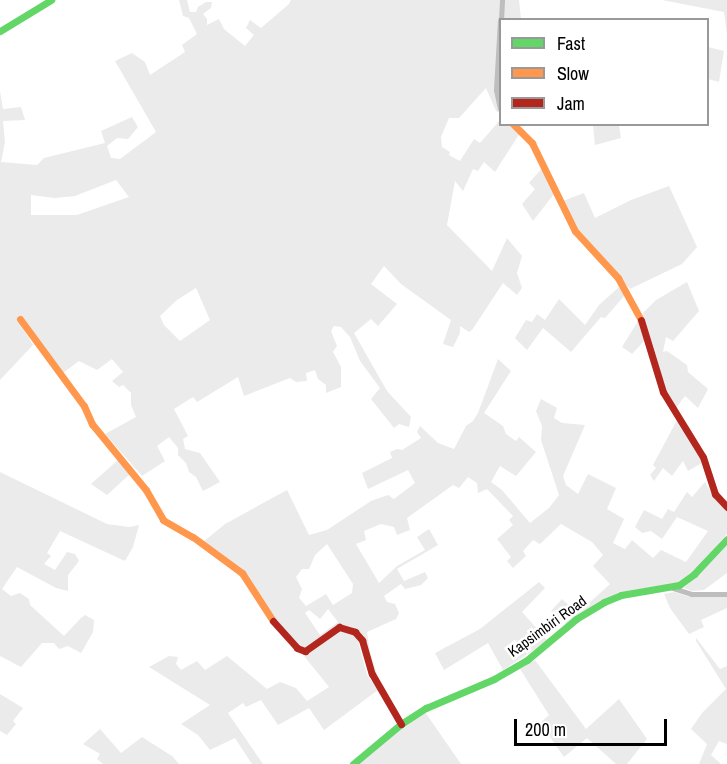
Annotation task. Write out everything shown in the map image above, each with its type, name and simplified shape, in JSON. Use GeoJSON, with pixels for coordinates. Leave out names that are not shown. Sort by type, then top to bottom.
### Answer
{"type":"FeatureCollection","features":[{"type":"Feature","properties":{"kind":"street"},"geometry":{"type":"LineString","coordinates":[[0,31],[51,0]]}},
{"type":"Feature","properties":{"kind":"street"},"geometry":{"type":"LineString","coordinates":[[501,18],[502,0]]}},
{"type":"Feature","properties":{"kind":"street"},"geometry":{"type":"LineString","coordinates":[[499,48],[496,90],[499,101]]}},
{"type":"Feature","properties":{"kind":"street"},"geometry":{"type":"LineString","coordinates":[[515,126],[532,143],[575,231],[618,278],[633,301],[645,328],[654,367],[663,392],[703,457],[715,494],[727,507]]}},
{"type":"Feature","properties":{"kind":"street"},"geometry":{"type":"LineString","coordinates":[[20,319],[84,406],[92,424],[146,490],[163,520],[193,537],[242,573],[278,629],[297,648],[303,651],[309,649],[339,627],[358,634],[363,642],[372,674],[401,724]]}},
{"type":"Feature","properties":{"kind":"street","name":"Kapsimbiri Road"},"geometry":{"type":"LineString","coordinates":[[352,764],[401,724],[426,708],[494,679],[528,660],[576,619],[604,602],[621,595],[673,588],[694,574],[727,539]]}},
{"type":"Feature","properties":{"kind":"street"},"geometry":{"type":"LineString","coordinates":[[673,588],[692,594],[727,594]]}},
{"type":"Feature","properties":{"kind":"shaded area"},"geometry":{"type":"Polygon","coordinates":[[[179,0],[187,0],[190,12],[196,12],[198,7],[206,2],[212,2],[211,8],[203,14],[207,19],[207,25],[219,19],[224,29],[245,46],[254,35],[246,28],[250,20],[261,28],[291,0],[519,0],[521,18],[499,18],[499,112],[496,111],[486,88],[459,118],[449,118],[441,137],[442,147],[450,152],[449,155],[460,161],[474,139],[480,143],[499,121],[499,126],[511,126],[520,133],[495,172],[484,162],[478,171],[473,169],[463,191],[455,181],[447,225],[492,271],[507,238],[522,256],[517,273],[522,288],[517,295],[503,283],[472,330],[469,332],[460,326],[460,333],[453,347],[443,344],[451,320],[401,284],[384,266],[371,284],[397,304],[378,326],[371,319],[354,333],[387,391],[411,417],[409,427],[399,424],[394,428],[371,399],[380,388],[360,361],[350,337],[341,327],[334,326],[331,331],[337,346],[333,352],[341,367],[341,387],[326,393],[326,385],[318,379],[315,370],[306,373],[307,381],[296,382],[290,378],[244,396],[238,377],[197,402],[193,397],[174,409],[188,436],[183,439],[185,449],[200,453],[220,482],[203,491],[196,477],[189,472],[186,463],[178,455],[178,448],[169,437],[157,446],[165,461],[142,476],[105,434],[136,417],[131,405],[131,393],[123,385],[119,387],[112,381],[123,372],[112,359],[97,370],[79,361],[63,373],[17,319],[33,345],[0,380],[0,91],[3,109],[21,107],[25,120],[3,121],[5,142],[1,162],[37,165],[44,158],[105,143],[101,131],[132,117],[138,127],[128,139],[117,138],[107,146],[111,158],[120,159],[156,132],[115,61],[132,53],[145,62],[150,75],[185,52],[182,45],[197,34],[189,18],[183,16],[179,0]],[[116,180],[75,196],[54,198],[31,195],[31,215],[77,215],[129,197],[116,180]],[[196,288],[177,300],[160,316],[164,325],[180,341],[210,320],[196,288]]]}},
{"type":"Feature","properties":{"kind":"shaded area"},"geometry":{"type":"Polygon","coordinates":[[[662,0],[727,0],[727,34],[724,12],[662,0]]]}},
{"type":"Feature","properties":{"kind":"shaded area"},"geometry":{"type":"Polygon","coordinates":[[[709,47],[724,51],[719,82],[709,79],[709,47]]]}},
{"type":"Feature","properties":{"kind":"shaded area"},"geometry":{"type":"Polygon","coordinates":[[[593,126],[619,126],[621,138],[595,145],[593,126]]]}},
{"type":"Feature","properties":{"kind":"shaded area"},"geometry":{"type":"Polygon","coordinates":[[[543,167],[554,194],[533,221],[522,204],[535,189],[529,183],[543,167]]]}},
{"type":"Feature","properties":{"kind":"shaded area"},"geometry":{"type":"Polygon","coordinates":[[[669,186],[697,247],[682,264],[630,289],[576,227],[563,201],[584,193],[595,218],[631,200],[669,186]]]}},
{"type":"Feature","properties":{"kind":"shaded area"},"geometry":{"type":"Polygon","coordinates":[[[687,282],[699,311],[673,341],[666,337],[663,352],[667,351],[687,365],[688,372],[708,389],[698,408],[685,396],[676,408],[665,392],[643,313],[656,300],[687,282]]]}},
{"type":"Feature","properties":{"kind":"shaded area"},"geometry":{"type":"Polygon","coordinates":[[[619,287],[625,295],[605,318],[601,317],[571,352],[543,328],[527,350],[515,338],[526,320],[532,322],[537,314],[545,320],[559,299],[585,325],[599,305],[619,287]]]}},
{"type":"Feature","properties":{"kind":"shaded area"},"geometry":{"type":"Polygon","coordinates":[[[638,321],[645,340],[632,354],[622,347],[638,321]]]}},
{"type":"Feature","properties":{"kind":"shaded area"},"geometry":{"type":"Polygon","coordinates":[[[498,359],[511,371],[484,413],[503,426],[506,434],[516,441],[519,437],[536,452],[516,476],[500,466],[491,482],[502,490],[530,523],[549,508],[559,495],[541,440],[542,426],[536,411],[541,399],[557,408],[554,418],[562,423],[585,425],[563,476],[566,485],[578,494],[588,474],[616,488],[607,509],[624,519],[613,543],[625,549],[632,540],[653,558],[661,550],[686,562],[708,531],[677,517],[662,539],[651,531],[642,533],[635,527],[644,510],[662,519],[668,509],[674,512],[687,492],[692,497],[705,482],[713,496],[727,511],[727,534],[702,563],[678,583],[633,590],[567,625],[551,611],[562,599],[578,613],[610,584],[593,566],[603,555],[592,542],[561,524],[540,544],[533,540],[523,551],[526,556],[513,568],[507,561],[511,557],[497,539],[513,525],[509,520],[513,516],[487,489],[478,493],[477,483],[468,477],[459,488],[453,485],[407,518],[410,530],[397,535],[394,527],[381,524],[364,531],[366,540],[356,544],[379,583],[397,566],[425,550],[417,537],[429,529],[438,545],[397,569],[404,581],[425,572],[428,578],[421,585],[405,589],[401,584],[384,596],[387,602],[395,604],[399,613],[396,619],[367,632],[370,653],[380,683],[359,633],[351,627],[337,626],[307,649],[301,648],[283,631],[244,573],[203,542],[225,524],[287,490],[309,535],[327,530],[371,501],[388,495],[394,499],[415,483],[408,470],[368,489],[362,473],[392,458],[390,452],[397,449],[402,450],[421,438],[417,432],[420,426],[438,443],[454,449],[466,426],[478,413],[498,359]],[[327,544],[315,555],[309,569],[302,569],[296,577],[302,589],[299,598],[306,606],[326,594],[333,605],[352,593],[353,584],[327,544]],[[328,609],[320,619],[309,610],[305,613],[320,635],[338,622],[328,609]]]}},
{"type":"Feature","properties":{"kind":"shaded area"},"geometry":{"type":"Polygon","coordinates":[[[677,420],[698,452],[702,463],[688,471],[683,461],[672,476],[663,468],[654,481],[650,475],[656,468],[653,465],[677,420]]]}},
{"type":"Feature","properties":{"kind":"shaded area"},"geometry":{"type":"Polygon","coordinates":[[[118,460],[130,474],[107,495],[91,484],[118,460]]]}},
{"type":"Feature","properties":{"kind":"shaded area"},"geometry":{"type":"Polygon","coordinates":[[[0,472],[107,524],[129,527],[139,525],[133,547],[125,561],[60,531],[47,553],[51,556],[44,564],[55,570],[67,552],[75,554],[79,561],[68,575],[68,591],[56,588],[17,567],[2,589],[11,596],[20,593],[29,599],[30,605],[64,636],[85,615],[94,620],[93,632],[81,653],[68,646],[59,649],[54,643],[42,643],[21,667],[0,656],[0,472]]]}},
{"type":"Feature","properties":{"kind":"shaded area"},"geometry":{"type":"Polygon","coordinates":[[[727,544],[727,573],[704,590],[692,591],[681,587],[699,573],[727,544]]]}},
{"type":"Feature","properties":{"kind":"shaded area"},"geometry":{"type":"Polygon","coordinates":[[[539,582],[545,588],[522,612],[548,641],[503,670],[488,643],[444,670],[435,653],[480,629],[539,582]]]}},
{"type":"Feature","properties":{"kind":"shaded area"},"geometry":{"type":"Polygon","coordinates":[[[674,592],[687,596],[727,597],[727,608],[701,620],[704,627],[689,634],[670,608],[664,594],[674,592]]]}},
{"type":"Feature","properties":{"kind":"shaded area"},"geometry":{"type":"Polygon","coordinates":[[[337,630],[343,630],[357,637],[367,675],[378,690],[324,730],[309,708],[278,725],[261,700],[246,707],[243,703],[228,713],[263,764],[252,764],[235,738],[210,750],[198,735],[181,724],[210,705],[149,667],[169,656],[178,657],[176,664],[181,670],[197,661],[205,670],[227,656],[267,689],[280,682],[296,688],[307,701],[329,687],[304,656],[337,630]]]}},
{"type":"Feature","properties":{"kind":"shaded area"},"geometry":{"type":"Polygon","coordinates":[[[696,638],[720,669],[727,666],[727,744],[719,741],[711,755],[721,764],[699,764],[707,744],[691,729],[702,713],[726,689],[696,638]]]}},
{"type":"Feature","properties":{"kind":"shaded area"},"geometry":{"type":"Polygon","coordinates":[[[535,660],[586,729],[619,699],[647,739],[627,764],[616,764],[587,738],[564,757],[540,723],[549,715],[520,669],[535,660]]]}},
{"type":"Feature","properties":{"kind":"shaded area"},"geometry":{"type":"Polygon","coordinates":[[[0,694],[23,708],[13,721],[16,724],[7,735],[0,731],[0,694]]]}},
{"type":"Feature","properties":{"kind":"shaded area"},"geometry":{"type":"Polygon","coordinates":[[[425,712],[461,764],[357,764],[404,726],[425,712]]]}},
{"type":"Feature","properties":{"kind":"shaded area"},"geometry":{"type":"Polygon","coordinates":[[[100,729],[121,753],[142,737],[172,756],[179,764],[103,764],[97,759],[100,754],[83,744],[100,729]]]}},
{"type":"Feature","properties":{"kind":"traffic: fast"},"geometry":{"type":"LineString","coordinates":[[0,31],[51,0]]}},
{"type":"Feature","properties":{"kind":"traffic: fast"},"geometry":{"type":"LineString","coordinates":[[353,764],[401,724],[426,708],[494,679],[527,660],[576,619],[604,602],[621,595],[679,585],[694,574],[727,539]]}},
{"type":"Feature","properties":{"kind":"traffic: slow"},"geometry":{"type":"LineString","coordinates":[[515,126],[532,143],[575,231],[618,278],[641,320]]}},
{"type":"Feature","properties":{"kind":"traffic: slow"},"geometry":{"type":"LineString","coordinates":[[20,319],[84,406],[92,424],[146,490],[163,520],[193,537],[242,573],[273,621]]}},
{"type":"Feature","properties":{"kind":"traffic: jam"},"geometry":{"type":"LineString","coordinates":[[641,320],[663,392],[703,457],[715,494],[727,507]]}},
{"type":"Feature","properties":{"kind":"traffic: jam"},"geometry":{"type":"LineString","coordinates":[[273,621],[297,648],[305,651],[339,627],[355,632],[362,640],[372,674],[401,724]]}}]}
